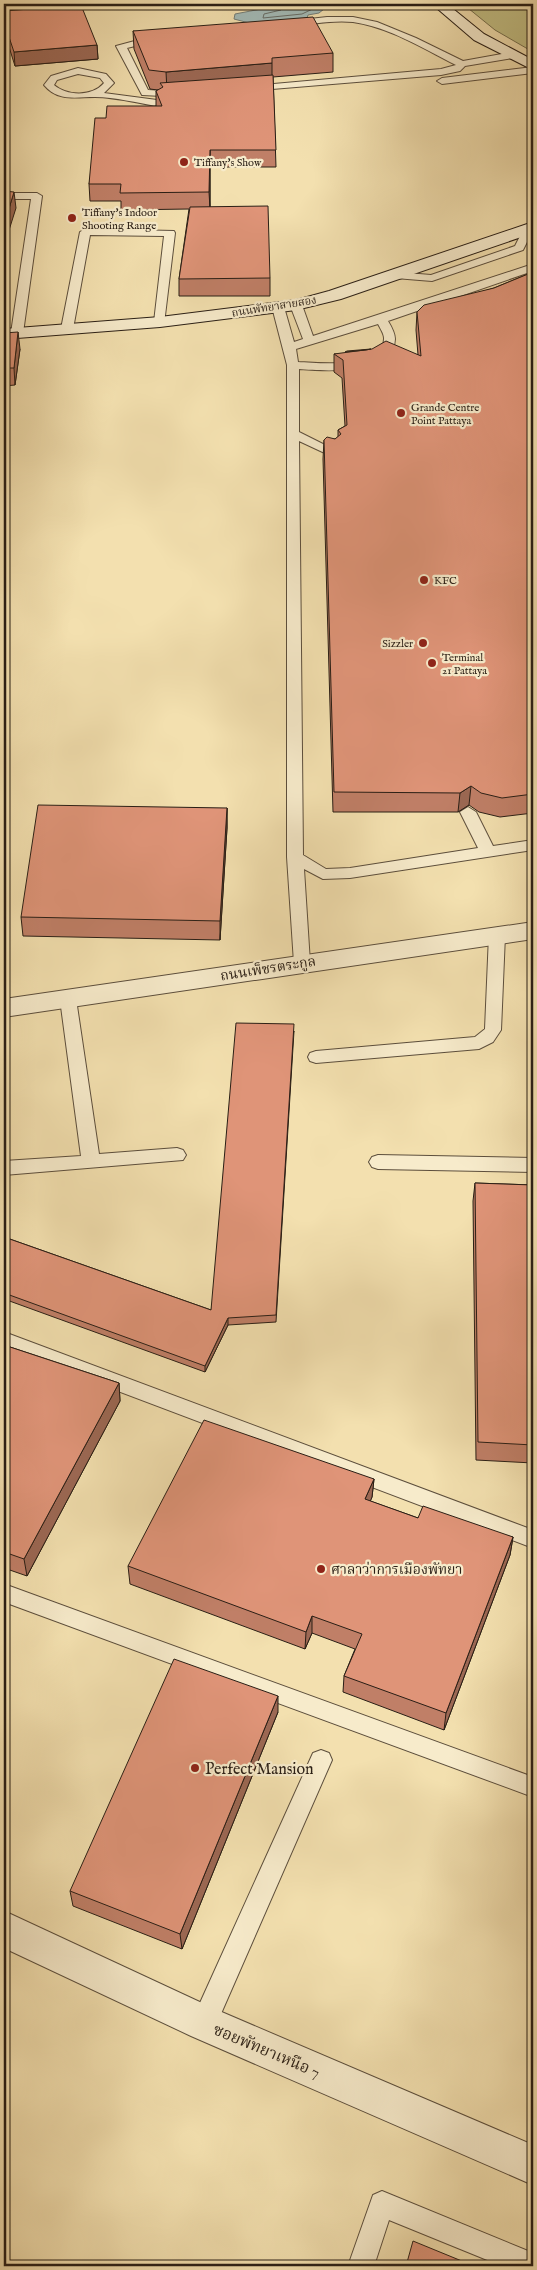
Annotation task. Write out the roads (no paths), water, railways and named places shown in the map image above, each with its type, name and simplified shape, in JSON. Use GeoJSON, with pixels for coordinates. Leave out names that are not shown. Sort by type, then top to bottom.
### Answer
{"type":"FeatureCollection","features":[{"type":"Feature","properties":{"kind":"main road"},"geometry":{"type":"LineString","coordinates":[[439,4],[479,37],[533,66]]}},
{"type":"Feature","properties":{"kind":"main road","name":"ถนนพัทยาสายสอง"},"geometry":{"type":"LineString","coordinates":[[10,334],[160,322],[296,305],[335,295],[531,228]]}},
{"type":"Feature","properties":{"kind":"main road","name":"ถนนเพ็ชรตระกูล"},"geometry":{"type":"LineString","coordinates":[[4,1008],[302,962],[533,930]]}},
{"type":"Feature","properties":{"kind":"main road","name":"ซอยพัทยาเหนือ 7"},"geometry":{"type":"LineString","coordinates":[[4,1929],[204,2023],[533,2165]]}},
{"type":"Feature","properties":{"kind":"lane"},"geometry":{"type":"LineString","coordinates":[[282,25],[332,19],[361,20],[462,64],[514,55]]}},
{"type":"Feature","properties":{"kind":"lane"},"geometry":{"type":"LineString","coordinates":[[94,94],[107,87],[108,83],[107,79],[96,73],[69,72],[50,81],[52,89],[66,95],[94,94],[164,104],[185,99],[145,93],[121,46],[164,38]]}},
{"type":"Feature","properties":{"kind":"lane"},"geometry":{"type":"LineString","coordinates":[[236,90],[441,72],[457,69],[462,64]]}},
{"type":"Feature","properties":{"kind":"lane"},"geometry":{"type":"LineString","coordinates":[[242,99],[474,78],[533,70]]}},
{"type":"Feature","properties":{"kind":"lane"},"geometry":{"type":"LineString","coordinates":[[4,196],[37,196],[10,334]]}},
{"type":"Feature","properties":{"kind":"lane"},"geometry":{"type":"LineString","coordinates":[[67,330],[85,232],[170,233],[160,322]]}},
{"type":"Feature","properties":{"kind":"lane"},"geometry":{"type":"LineString","coordinates":[[290,347],[382,319],[533,267]]}},
{"type":"Feature","properties":{"kind":"lane"},"geometry":{"type":"LineString","coordinates":[[296,305],[310,340]]}},
{"type":"Feature","properties":{"kind":"lane"},"geometry":{"type":"LineString","coordinates":[[278,307],[290,347],[293,365],[295,857],[302,962]]}},
{"type":"Feature","properties":{"kind":"lane"},"geometry":{"type":"LineString","coordinates":[[293,365],[356,366],[385,354],[390,349],[392,341],[382,319]]}},
{"type":"Feature","properties":{"kind":"lane"},"geometry":{"type":"LineString","coordinates":[[294,434],[333,452]]}},
{"type":"Feature","properties":{"kind":"lane"},"geometry":{"type":"LineString","coordinates":[[468,812],[488,852]]}},
{"type":"Feature","properties":{"kind":"lane"},"geometry":{"type":"LineString","coordinates":[[295,857],[323,874],[350,873],[533,845]]}},
{"type":"Feature","properties":{"kind":"lane"},"geometry":{"type":"LineString","coordinates":[[516,848],[533,860]]}},
{"type":"Feature","properties":{"kind":"lane"},"geometry":{"type":"LineString","coordinates":[[316,1057],[478,1043],[487,1038],[493,1030],[497,935]]}},
{"type":"Feature","properties":{"kind":"lane"},"geometry":{"type":"LineString","coordinates":[[68,998],[91,1162]]}},
{"type":"Feature","properties":{"kind":"lane"},"geometry":{"type":"LineString","coordinates":[[4,1168],[177,1155]]}},
{"type":"Feature","properties":{"kind":"lane"},"geometry":{"type":"LineString","coordinates":[[378,1162],[533,1165]]}},
{"type":"Feature","properties":{"kind":"lane"},"geometry":{"type":"LineString","coordinates":[[4,1340],[533,1539]]}},
{"type":"Feature","properties":{"kind":"lane"},"geometry":{"type":"LineString","coordinates":[[4,1593],[533,1787]]}},
{"type":"Feature","properties":{"kind":"lane"},"geometry":{"type":"LineString","coordinates":[[204,2023],[321,1760]]}},
{"type":"Feature","properties":{"kind":"lane"},"geometry":{"type":"LineString","coordinates":[[361,2266],[382,2204],[533,2266]]}},
{"type":"Feature","properties":{"kind":"water"},"geometry":{"type":"Polygon","coordinates":[[[287,4],[329,5],[319,13],[308,15],[307,18],[253,24],[234,19],[235,14],[287,4]]]}},
{"type":"Feature","properties":{"kind":"place","name":"Tiffany's Show"},"geometry":{"type":"Point","coordinates":[184,162]}},
{"type":"Feature","properties":{"kind":"place","name":"Tiffany's Indoor Shooting Range"},"geometry":{"type":"Point","coordinates":[72,218]}},
{"type":"Feature","properties":{"kind":"place","name":"Grande Centre Point Pattaya"},"geometry":{"type":"Point","coordinates":[401,413]}},
{"type":"Feature","properties":{"kind":"place","name":"KFC"},"geometry":{"type":"Point","coordinates":[424,580]}},
{"type":"Feature","properties":{"kind":"place","name":"Sizzler"},"geometry":{"type":"Point","coordinates":[423,643]}},
{"type":"Feature","properties":{"kind":"place","name":"Terminal 21 Pattaya"},"geometry":{"type":"Point","coordinates":[432,663]}},
{"type":"Feature","properties":{"kind":"place","name":"ศาลาว่าการเมืองพัทยา"},"geometry":{"type":"Point","coordinates":[321,1569]}},
{"type":"Feature","properties":{"kind":"place","name":"Perfect Mansion"},"geometry":{"type":"Point","coordinates":[195,1768]}}]}
